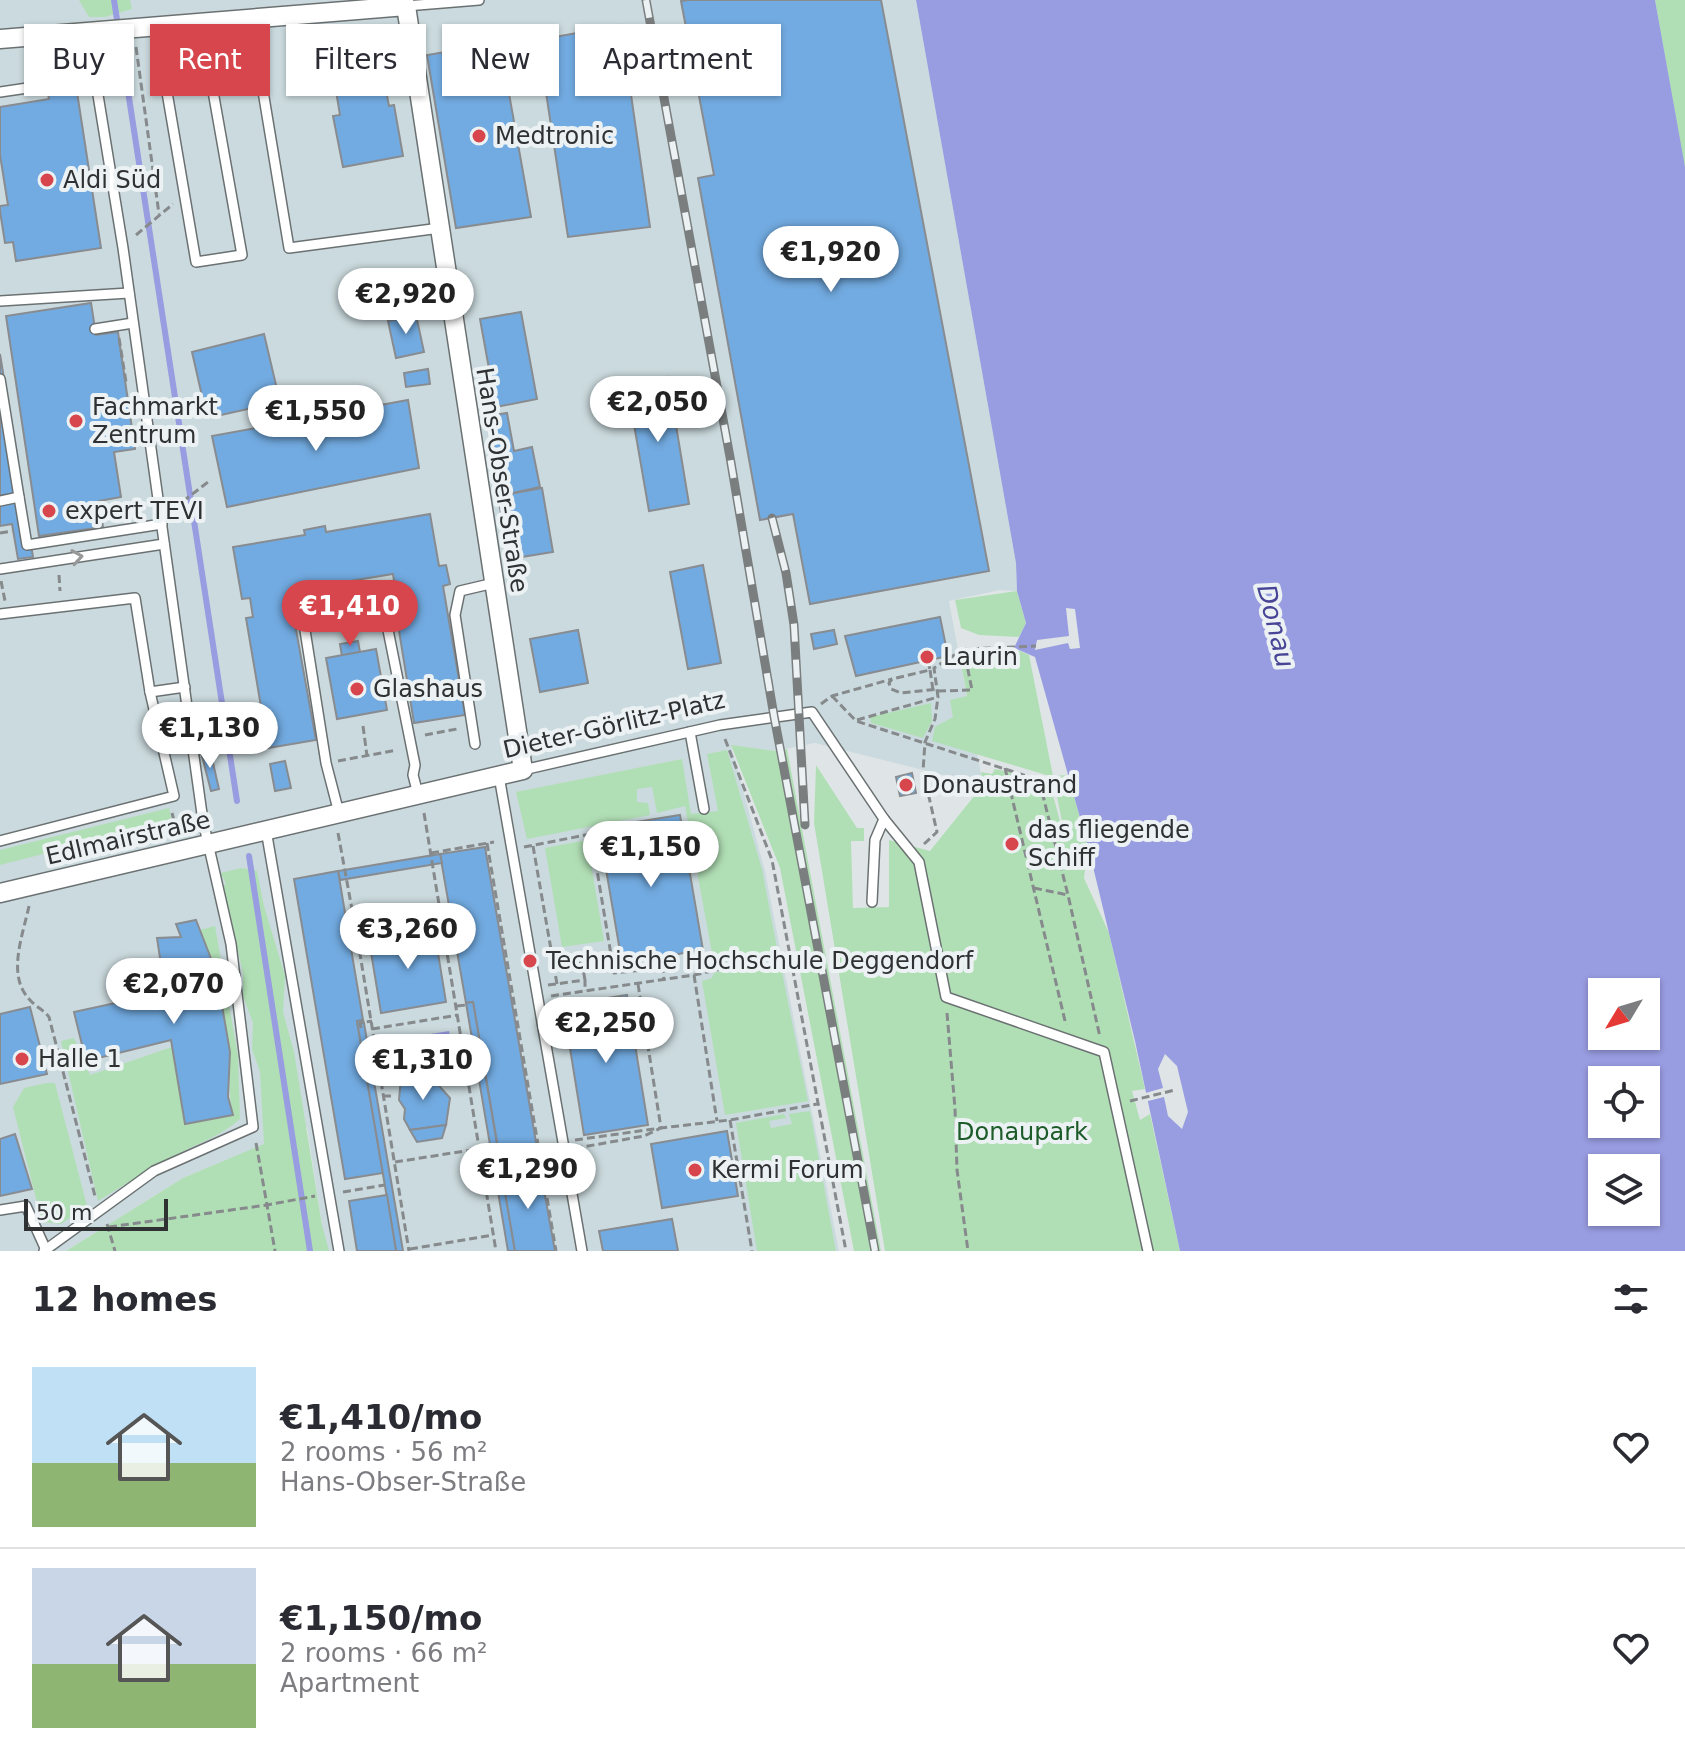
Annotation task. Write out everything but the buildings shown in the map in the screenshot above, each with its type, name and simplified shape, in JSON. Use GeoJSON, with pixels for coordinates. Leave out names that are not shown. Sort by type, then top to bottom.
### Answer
{"type":"FeatureCollection","features":[{"type":"Feature","properties":{"kind":"street"},"geometry":{"type":"LineString","coordinates":[[134,30],[406,6]]}},
{"type":"Feature","properties":{"kind":"street","name":"Hans-Obser-Straße"},"geometry":{"type":"LineString","coordinates":[[406,6],[523,770]]}},
{"type":"Feature","properties":{"kind":"street"},"geometry":{"type":"LineString","coordinates":[[0,39],[24,38]]}},
{"type":"Feature","properties":{"kind":"street","name":"Dieter-Görlitz-Platz"},"geometry":{"type":"LineString","coordinates":[[266,830],[338,821],[421,802],[523,770]]}},
{"type":"Feature","properties":{"kind":"street","name":"Edlmairstraße"},"geometry":{"type":"LineString","coordinates":[[0,893],[266,830]]}},
{"type":"Feature","properties":{"kind":"lane"},"geometry":{"type":"LineString","coordinates":[[406,6],[479,0]]}},
{"type":"Feature","properties":{"kind":"lane"},"geometry":{"type":"LineString","coordinates":[[0,92],[24,88]]}},
{"type":"Feature","properties":{"kind":"lane"},"geometry":{"type":"LineString","coordinates":[[0,1210],[26,1206],[45,1250],[154,1171],[253,1127],[231,944],[208,844],[100,96]]}},
{"type":"Feature","properties":{"kind":"lane"},"geometry":{"type":"LineString","coordinates":[[168,96],[196,262],[242,255],[214,96]]}},
{"type":"Feature","properties":{"kind":"lane"},"geometry":{"type":"LineString","coordinates":[[264,96],[289,248],[440,228]]}},
{"type":"Feature","properties":{"kind":"lane"},"geometry":{"type":"LineString","coordinates":[[0,301],[129,293]]}},
{"type":"Feature","properties":{"kind":"lane"},"geometry":{"type":"LineString","coordinates":[[95,329],[133,323]]}},
{"type":"Feature","properties":{"kind":"lane"},"geometry":{"type":"LineString","coordinates":[[0,379],[27,545],[162,524]]}},
{"type":"Feature","properties":{"kind":"lane"},"geometry":{"type":"LineString","coordinates":[[0,501],[19,497]]}},
{"type":"Feature","properties":{"kind":"lane"},"geometry":{"type":"LineString","coordinates":[[0,569],[164,544]]}},
{"type":"Feature","properties":{"kind":"lane"},"geometry":{"type":"LineString","coordinates":[[475,744],[455,615],[460,591],[494,583]]}},
{"type":"Feature","properties":{"kind":"lane"},"geometry":{"type":"LineString","coordinates":[[0,614],[135,598],[150,692],[174,796],[0,841]]}},
{"type":"Feature","properties":{"kind":"lane"},"geometry":{"type":"LineString","coordinates":[[338,821],[304,624],[384,610],[421,802]]}},
{"type":"Feature","properties":{"kind":"lane"},"geometry":{"type":"LineString","coordinates":[[150,692],[185,687]]}},
{"type":"Feature","properties":{"kind":"lane"},"geometry":{"type":"LineString","coordinates":[[812,712],[884,819],[919,862],[946,997],[1104,1052],[1148,1251]]}},
{"type":"Feature","properties":{"kind":"lane","name":"Dieter-Görlitz-Platz"},"geometry":{"type":"LineString","coordinates":[[523,770],[720,725],[812,712]]}},
{"type":"Feature","properties":{"kind":"lane"},"geometry":{"type":"LineString","coordinates":[[690,732],[704,809]]}},
{"type":"Feature","properties":{"kind":"lane"},"geometry":{"type":"LineString","coordinates":[[499,776],[582,1251]]}},
{"type":"Feature","properties":{"kind":"lane"},"geometry":{"type":"LineString","coordinates":[[872,902],[875,840],[884,819]]}},
{"type":"Feature","properties":{"kind":"lane"},"geometry":{"type":"LineString","coordinates":[[266,830],[339,1251]]}},
{"type":"Feature","properties":{"kind":"path"},"geometry":{"type":"LineString","coordinates":[[134,37],[159,214]]}},
{"type":"Feature","properties":{"kind":"path"},"geometry":{"type":"LineString","coordinates":[[138,233],[170,205]]}},
{"type":"Feature","properties":{"kind":"path"},"geometry":{"type":"LineString","coordinates":[[119,336],[127,389]]}},
{"type":"Feature","properties":{"kind":"path"},"geometry":{"type":"LineString","coordinates":[[179,504],[208,482]]}},
{"type":"Feature","properties":{"kind":"path"},"geometry":{"type":"LineString","coordinates":[[0,533],[13,531]]}},
{"type":"Feature","properties":{"kind":"path"},"geometry":{"type":"LineString","coordinates":[[58,560],[60,607]]}},
{"type":"Feature","properties":{"kind":"path"},"geometry":{"type":"LineString","coordinates":[[1,580],[4,594]]}},
{"type":"Feature","properties":{"kind":"path"},"geometry":{"type":"LineString","coordinates":[[304,624],[300,603],[380,588],[384,610]]}},
{"type":"Feature","properties":{"kind":"path"},"geometry":{"type":"LineString","coordinates":[[922,846],[937,832],[923,771],[925,742],[935,719],[934,668],[964,649],[1036,646]]}},
{"type":"Feature","properties":{"kind":"path"},"geometry":{"type":"LineString","coordinates":[[894,678],[889,683],[891,689],[901,693],[972,690],[964,649]]}},
{"type":"Feature","properties":{"kind":"path"},"geometry":{"type":"LineString","coordinates":[[928,661],[936,692]]}},
{"type":"Feature","properties":{"kind":"path"},"geometry":{"type":"LineString","coordinates":[[812,712],[832,696],[930,670]]}},
{"type":"Feature","properties":{"kind":"path"},"geometry":{"type":"LineString","coordinates":[[856,721],[936,692]]}},
{"type":"Feature","properties":{"kind":"path"},"geometry":{"type":"LineString","coordinates":[[832,696],[856,721],[1039,780],[1104,1052]]}},
{"type":"Feature","properties":{"kind":"path"},"geometry":{"type":"LineString","coordinates":[[720,725],[772,860],[846,1251]]}},
{"type":"Feature","properties":{"kind":"path"},"geometry":{"type":"LineString","coordinates":[[363,726],[367,756]]}},
{"type":"Feature","properties":{"kind":"path"},"geometry":{"type":"LineString","coordinates":[[326,763],[367,756],[472,726]]}},
{"type":"Feature","properties":{"kind":"path"},"geometry":{"type":"LineString","coordinates":[[1005,768],[1070,1040]]}},
{"type":"Feature","properties":{"kind":"path"},"geometry":{"type":"LineString","coordinates":[[168,798],[176,828]]}},
{"type":"Feature","properties":{"kind":"path"},"geometry":{"type":"LineString","coordinates":[[421,802],[496,1251]]}},
{"type":"Feature","properties":{"kind":"path"},"geometry":{"type":"LineString","coordinates":[[338,821],[409,1250],[493,1235]]}},
{"type":"Feature","properties":{"kind":"path"},"geometry":{"type":"LineString","coordinates":[[585,980],[557,984],[533,846],[591,834],[614,973],[663,966],[664,980]]}},
{"type":"Feature","properties":{"kind":"path"},"geometry":{"type":"LineString","coordinates":[[431,853],[511,839]]}},
{"type":"Feature","properties":{"kind":"path"},"geometry":{"type":"LineString","coordinates":[[487,843],[556,1251]]}},
{"type":"Feature","properties":{"kind":"path"},"geometry":{"type":"LineString","coordinates":[[1034,888],[1068,895]]}},
{"type":"Feature","properties":{"kind":"path"},"geometry":{"type":"LineString","coordinates":[[29,904],[17,961],[20,985],[29,1000],[49,1017],[99,1212]]}},
{"type":"Feature","properties":{"kind":"path"},"geometry":{"type":"LineString","coordinates":[[561,994],[694,975],[791,954]]}},
{"type":"Feature","properties":{"kind":"path"},"geometry":{"type":"LineString","coordinates":[[555,967],[611,957]]}},
{"type":"Feature","properties":{"kind":"path"},"geometry":{"type":"LineString","coordinates":[[582,963],[585,991]]}},
{"type":"Feature","properties":{"kind":"path"},"geometry":{"type":"LineString","coordinates":[[694,975],[717,1121]]}},
{"type":"Feature","properties":{"kind":"path"},"geometry":{"type":"LineString","coordinates":[[638,984],[661,1128]]}},
{"type":"Feature","properties":{"kind":"path"},"geometry":{"type":"LineString","coordinates":[[946,997],[957,1170],[968,1251]]}},
{"type":"Feature","properties":{"kind":"path"},"geometry":{"type":"LineString","coordinates":[[457,1006],[466,1005]]}},
{"type":"Feature","properties":{"kind":"path"},"geometry":{"type":"LineString","coordinates":[[372,1029],[458,1015]]}},
{"type":"Feature","properties":{"kind":"path"},"geometry":{"type":"LineString","coordinates":[[361,1028],[360,1023],[372,1021]]}},
{"type":"Feature","properties":{"kind":"path"},"geometry":{"type":"LineString","coordinates":[[380,1075],[465,1062]]}},
{"type":"Feature","properties":{"kind":"path"},"geometry":{"type":"LineString","coordinates":[[1130,1101],[1175,1090]]}},
{"type":"Feature","properties":{"kind":"path"},"geometry":{"type":"LineString","coordinates":[[383,1096],[395,1096]]}},
{"type":"Feature","properties":{"kind":"path"},"geometry":{"type":"LineString","coordinates":[[564,1146],[817,1104]]}},
{"type":"Feature","properties":{"kind":"path"},"geometry":{"type":"LineString","coordinates":[[730,1120],[752,1251]]}},
{"type":"Feature","properties":{"kind":"path"},"geometry":{"type":"LineString","coordinates":[[253,1127],[275,1251]]}},
{"type":"Feature","properties":{"kind":"path"},"geometry":{"type":"LineString","coordinates":[[564,1146],[644,1136],[661,1128]]}},
{"type":"Feature","properties":{"kind":"path"},"geometry":{"type":"LineString","coordinates":[[394,1163],[478,1149]]}},
{"type":"Feature","properties":{"kind":"path"},"geometry":{"type":"LineString","coordinates":[[355,1190],[385,1185]]}},
{"type":"Feature","properties":{"kind":"path"},"geometry":{"type":"LineString","coordinates":[[115,1251],[109,1227],[322,1195]]}},
{"type":"Feature","properties":{"kind":"shaded area"},"geometry":{"type":"Polygon","coordinates":[[[0,0],[916,0],[1016,563],[1017,591],[1000,590],[949,601],[983,785],[815,743],[775,751],[731,746],[765,871],[839,1251],[326,1251],[307,1127],[183,1178],[66,1251],[0,1251],[0,0]]]}},
{"type":"Feature","properties":{"kind":"green space"},"geometry":{"type":"Polygon","coordinates":[[[79,0],[130,0],[132,9],[105,17],[89,17],[79,0]]]}},
{"type":"Feature","properties":{"kind":"green space"},"geometry":{"type":"Polygon","coordinates":[[[1655,0],[1685,0],[1685,167],[1683,160],[1655,0]]]}},
{"type":"Feature","properties":{"kind":"green space"},"geometry":{"type":"Polygon","coordinates":[[[1017,591],[1026,623],[1019,637],[979,635],[961,628],[955,600],[1017,591]]]}},
{"type":"Feature","properties":{"kind":"green space","name":"Donaupark"},"geometry":{"type":"Polygon","coordinates":[[[1015,649],[1029,655],[1053,776],[1068,775],[1088,846],[1084,878],[1109,933],[1145,1089],[1132,1091],[1140,1120],[1150,1114],[1180,1251],[885,1251],[814,823],[816,765],[857,828],[864,828],[864,841],[851,841],[853,908],[889,907],[889,840],[930,851],[983,785],[981,772],[992,774],[995,769],[1049,781],[1067,846],[1053,777],[932,741],[935,727],[953,717],[950,700],[967,696],[960,659],[1015,649]]]}},
{"type":"Feature","properties":{"kind":"green space"},"geometry":{"type":"Polygon","coordinates":[[[931,703],[932,721],[923,738],[871,723],[870,717],[931,703]]]}},
{"type":"Feature","properties":{"kind":"green space"},"geometry":{"type":"Polygon","coordinates":[[[731,745],[775,751],[787,749],[881,1251],[854,1251],[780,868],[731,745]]]}},
{"type":"Feature","properties":{"kind":"green space"},"geometry":{"type":"Polygon","coordinates":[[[727,750],[762,869],[778,953],[714,964],[685,806],[657,813],[652,787],[637,789],[637,802],[648,803],[650,815],[527,839],[516,792],[682,759],[691,814],[718,811],[707,754],[727,750]]]}},
{"type":"Feature","properties":{"kind":"green space"},"geometry":{"type":"Polygon","coordinates":[[[169,808],[172,821],[0,865],[0,850],[169,808]]]}},
{"type":"Feature","properties":{"kind":"green space"},"geometry":{"type":"Polygon","coordinates":[[[587,840],[604,941],[562,947],[545,848],[587,840]]]}},
{"type":"Feature","properties":{"kind":"green space"},"geometry":{"type":"Polygon","coordinates":[[[242,868],[257,871],[285,976],[283,1012],[294,1052],[329,1251],[66,1251],[183,1178],[264,1144],[260,1072],[252,1049],[253,1023],[243,996],[243,973],[223,887],[226,883],[220,873],[242,868]]]}},
{"type":"Feature","properties":{"kind":"green space"},"geometry":{"type":"Polygon","coordinates":[[[215,926],[238,1056],[240,1119],[219,1134],[159,1164],[98,1201],[61,1041],[74,1038],[90,1075],[172,1047],[185,1123],[233,1115],[222,1005],[200,930],[215,926]]]}},
{"type":"Feature","properties":{"kind":"green space"},"geometry":{"type":"Polygon","coordinates":[[[780,962],[808,1101],[725,1115],[702,981],[712,978],[714,973],[757,964],[746,968],[746,972],[765,969],[764,964],[780,962]]]}},
{"type":"Feature","properties":{"kind":"green space"},"geometry":{"type":"Polygon","coordinates":[[[55,1083],[87,1206],[61,1224],[42,1222],[13,1107],[24,1088],[55,1083]]]}},
{"type":"Feature","properties":{"kind":"green space"},"geometry":{"type":"Polygon","coordinates":[[[810,1111],[836,1251],[757,1251],[736,1123],[784,1114],[786,1118],[769,1121],[771,1128],[792,1124],[789,1114],[810,1111]]]}},
{"type":"Feature","properties":{"kind":"water","name":"Donau"},"geometry":{"type":"Polygon","coordinates":[[[916,0],[1655,0],[1685,167],[1685,1251],[1180,1251],[1135,1041],[1088,846],[1035,657],[1014,648],[1026,623],[1017,591],[1016,563],[916,0]]]}},
{"type":"Feature","properties":{"kind":"water"},"geometry":{"type":"Polygon","coordinates":[[[449,1031],[454,1057],[392,1067],[387,1041],[449,1031]]]}},
{"type":"Feature","properties":{"kind":"pier"},"geometry":{"type":"Polygon","coordinates":[[[1066,608],[1075,609],[1080,648],[1070,649],[1068,643],[1035,650],[1037,640],[1069,636],[1066,608]]]}},
{"type":"Feature","properties":{"kind":"pier"},"geometry":{"type":"Polygon","coordinates":[[[1165,1054],[1177,1066],[1188,1112],[1182,1129],[1168,1116],[1164,1097],[1144,1102],[1142,1094],[1163,1088],[1158,1069],[1165,1054]]]}},
{"type":"Feature","properties":{"kind":"waterway"},"geometry":{"type":"LineString","coordinates":[[114,0],[237,801]]}},
{"type":"Feature","properties":{"kind":"waterway"},"geometry":{"type":"LineString","coordinates":[[249,856],[310,1251]]}},
{"type":"Feature","properties":{"kind":"railway"},"geometry":{"type":"LineString","coordinates":[[646,0],[774,716],[875,1251]]}},
{"type":"Feature","properties":{"kind":"railway"},"geometry":{"type":"LineString","coordinates":[[772,518],[786,573],[794,625],[805,825]]}},
{"type":"Feature","properties":{"kind":"place","name":"Medtronic"},"geometry":{"type":"Point","coordinates":[479,136]}},
{"type":"Feature","properties":{"kind":"place","name":"Aldi Süd"},"geometry":{"type":"Point","coordinates":[47,180]}},
{"type":"Feature","properties":{"kind":"place","name":"Fachmarkt Zentrum"},"geometry":{"type":"Point","coordinates":[76,421]}},
{"type":"Feature","properties":{"kind":"place","name":"expert TEVI"},"geometry":{"type":"Point","coordinates":[49,511]}},
{"type":"Feature","properties":{"kind":"place","name":"Laurin"},"geometry":{"type":"Point","coordinates":[927,657]}},
{"type":"Feature","properties":{"kind":"place","name":"Glashaus"},"geometry":{"type":"Point","coordinates":[357,689]}},
{"type":"Feature","properties":{"kind":"place","name":"Donaustrand"},"geometry":{"type":"Point","coordinates":[906,785]}},
{"type":"Feature","properties":{"kind":"place","name":"das fliegende Schiff"},"geometry":{"type":"Point","coordinates":[1012,844]}},
{"type":"Feature","properties":{"kind":"place","name":"Technische Hochschule Deggendorf"},"geometry":{"type":"Point","coordinates":[530,961]}},
{"type":"Feature","properties":{"kind":"place","name":"Halle 1"},"geometry":{"type":"Point","coordinates":[22,1059]}},
{"type":"Feature","properties":{"kind":"place","name":"Kermi Forum"},"geometry":{"type":"Point","coordinates":[695,1170]}}]}
